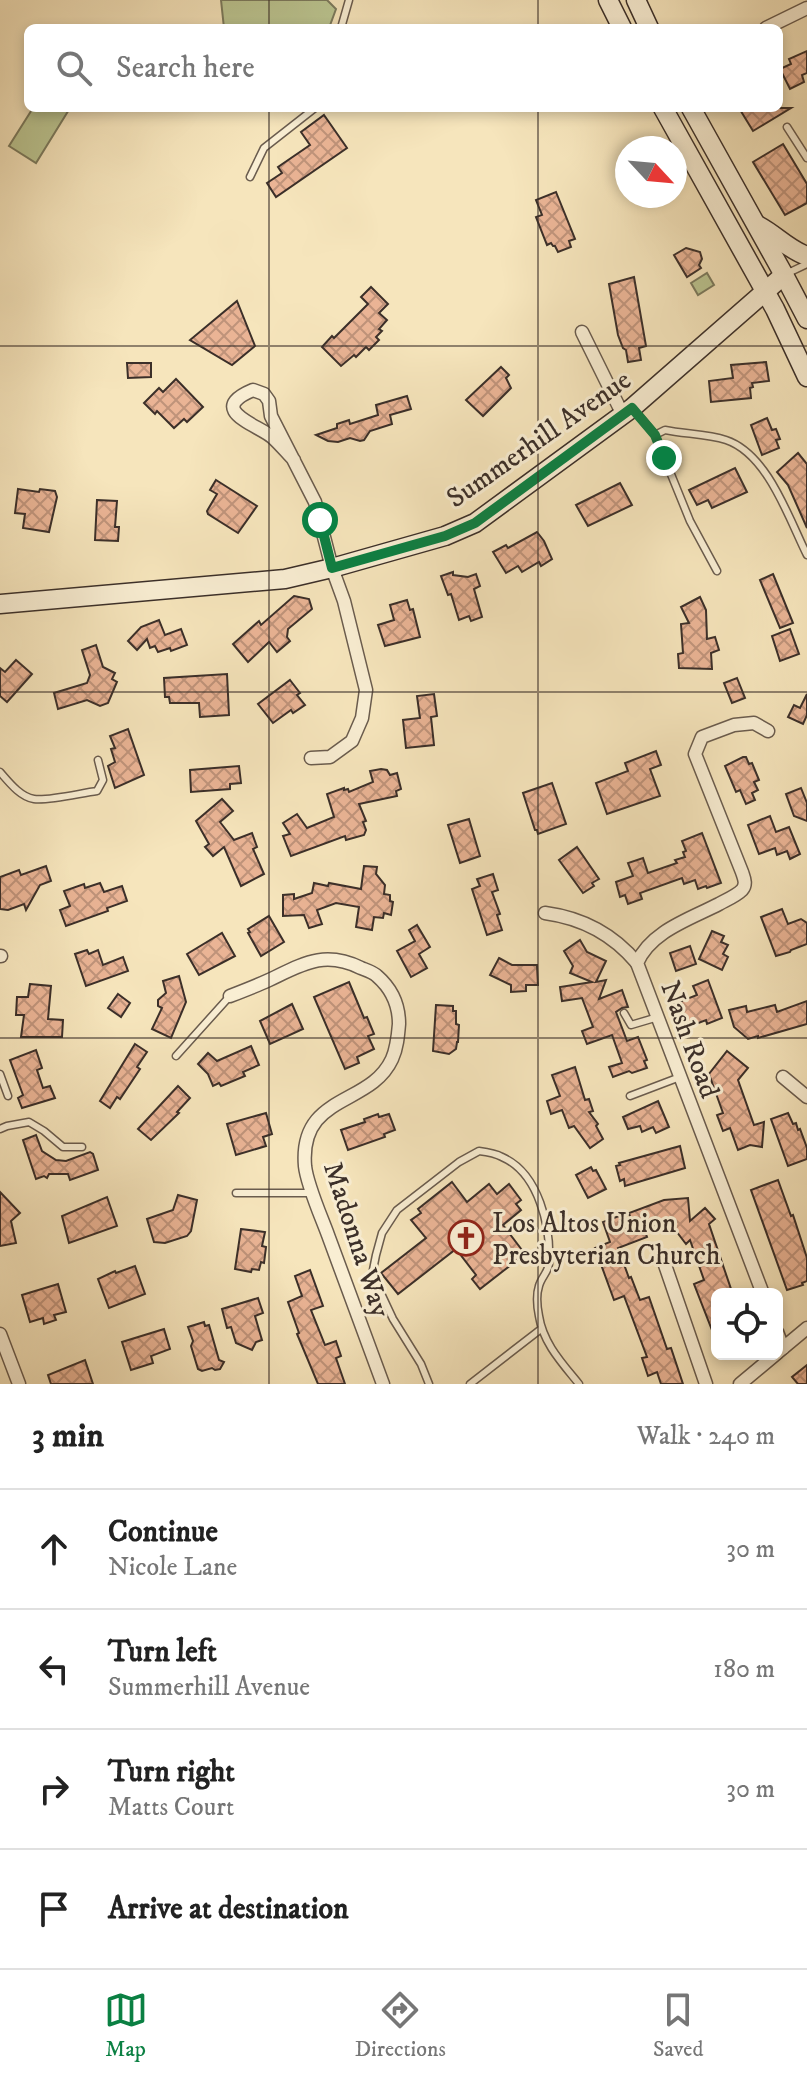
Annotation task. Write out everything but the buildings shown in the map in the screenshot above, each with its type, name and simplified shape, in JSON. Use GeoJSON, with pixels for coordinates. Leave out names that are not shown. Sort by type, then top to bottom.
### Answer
{"type":"FeatureCollection","features":[{"type":"Feature","properties":{"kind":"street"},"geometry":{"type":"LineString","coordinates":[[608,0],[619,23]]}},
{"type":"Feature","properties":{"kind":"street"},"geometry":{"type":"LineString","coordinates":[[636,0],[647,24]]}},
{"type":"Feature","properties":{"kind":"street"},"geometry":{"type":"LineString","coordinates":[[774,24],[807,8]]}},
{"type":"Feature","properties":{"kind":"street"},"geometry":{"type":"LineString","coordinates":[[665,112],[775,309],[807,377]]}},
{"type":"Feature","properties":{"kind":"street"},"geometry":{"type":"LineString","coordinates":[[693,112],[807,319]]}},
{"type":"Feature","properties":{"kind":"street"},"geometry":{"type":"LineString","coordinates":[[756,224],[792,250],[807,256]]}},
{"type":"Feature","properties":{"kind":"street","name":"Summerhill Avenue"},"geometry":{"type":"LineString","coordinates":[[0,604],[285,579],[445,536],[475,523],[597,436],[784,275]]}},
{"type":"Feature","properties":{"kind":"street"},"geometry":{"type":"LineString","coordinates":[[582,332],[628,412]]}},
{"type":"Feature","properties":{"kind":"street"},"geometry":{"type":"LineString","coordinates":[[294,460],[269,435],[239,418],[234,407],[241,395],[253,390],[264,394],[269,401],[271,416],[294,460],[315,502],[366,690],[362,718],[352,741],[330,757],[311,758]]}},
{"type":"Feature","properties":{"kind":"street","name":"Nash Road"},"geometry":{"type":"LineString","coordinates":[[761,1288],[637,963],[645,948],[660,935],[743,889],[742,872],[695,754],[702,737],[734,725],[754,723],[768,731]]}},
{"type":"Feature","properties":{"kind":"street"},"geometry":{"type":"LineString","coordinates":[[545,913],[601,931],[621,944],[637,963]]}},
{"type":"Feature","properties":{"kind":"street","name":"Madonna Way"},"geometry":{"type":"LineString","coordinates":[[230,996],[295,966],[322,959],[345,960],[375,974],[395,996],[399,1019],[398,1040],[391,1062],[379,1077],[323,1113],[308,1134],[305,1166],[383,1384]]}},
{"type":"Feature","properties":{"kind":"street"},"geometry":{"type":"LineString","coordinates":[[783,1077],[807,1097]]}},
{"type":"Feature","properties":{"kind":"street"},"geometry":{"type":"LineString","coordinates":[[665,1265],[706,1384]]}},
{"type":"Feature","properties":{"kind":"street"},"geometry":{"type":"LineString","coordinates":[[783,1349],[807,1328]]}},
{"type":"Feature","properties":{"kind":"street"},"geometry":{"type":"LineString","coordinates":[[0,1334],[19,1384]]}},
{"type":"Feature","properties":{"kind":"street"},"geometry":{"type":"LineString","coordinates":[[740,1384],[769,1360]]}},
{"type":"Feature","properties":{"kind":"lane"},"geometry":{"type":"LineString","coordinates":[[342,24],[349,0]]}},
{"type":"Feature","properties":{"kind":"lane"},"geometry":{"type":"LineString","coordinates":[[250,177],[264,148],[310,112]]}},
{"type":"Feature","properties":{"kind":"lane"},"geometry":{"type":"LineString","coordinates":[[787,127],[807,158]]}},
{"type":"Feature","properties":{"kind":"lane"},"geometry":{"type":"LineString","coordinates":[[784,275],[807,264]]}},
{"type":"Feature","properties":{"kind":"lane"},"geometry":{"type":"LineString","coordinates":[[628,412],[655,435],[690,521],[717,571]]}},
{"type":"Feature","properties":{"kind":"lane"},"geometry":{"type":"LineString","coordinates":[[655,435],[665,430],[727,441],[748,453],[775,487],[807,555]]}},
{"type":"Feature","properties":{"kind":"lane"},"geometry":{"type":"LineString","coordinates":[[0,772],[32,799],[53,797],[97,791],[103,780],[98,760]]}},
{"type":"Feature","properties":{"kind":"lane"},"geometry":{"type":"LineString","coordinates":[[176,1056],[230,996]]}},
{"type":"Feature","properties":{"kind":"lane"},"geometry":{"type":"LineString","coordinates":[[624,1013],[631,1025],[658,1017]]}},
{"type":"Feature","properties":{"kind":"lane"},"geometry":{"type":"LineString","coordinates":[[8,1096],[1,1074],[12,1074]]}},
{"type":"Feature","properties":{"kind":"lane"},"geometry":{"type":"LineString","coordinates":[[630,1096],[680,1077]]}},
{"type":"Feature","properties":{"kind":"lane"},"geometry":{"type":"LineString","coordinates":[[0,1129],[29,1122],[63,1147],[82,1147]]}},
{"type":"Feature","properties":{"kind":"lane"},"geometry":{"type":"LineString","coordinates":[[429,1384],[378,1287],[373,1270],[376,1255],[382,1233],[397,1210],[459,1162],[479,1151],[504,1157],[516,1166],[541,1203],[548,1239],[549,1268],[539,1285],[537,1300],[541,1329],[579,1384]]}},
{"type":"Feature","properties":{"kind":"lane"},"geometry":{"type":"LineString","coordinates":[[236,1193],[313,1193]]}},
{"type":"Feature","properties":{"kind":"lane"},"geometry":{"type":"LineString","coordinates":[[470,1384],[541,1329]]}},
{"type":"Feature","properties":{"kind":"green space"},"geometry":{"type":"Polygon","coordinates":[[[221,0],[327,0],[336,9],[330,24],[224,24],[221,0]]]}},
{"type":"Feature","properties":{"kind":"green space"},"geometry":{"type":"Polygon","coordinates":[[[30,112],[68,112],[36,163],[9,146],[30,112]]]}},
{"type":"Feature","properties":{"kind":"green space"},"geometry":{"type":"Polygon","coordinates":[[[707,273],[714,285],[698,295],[691,283],[707,273]]]}},
{"type":"Feature","properties":{"kind":"place","name":"Los Altos Union Presbyterian Church"},"geometry":{"type":"Point","coordinates":[466,1238]}},
{"type":"Feature","properties":{"kind":"route"},"geometry":{"type":"LineString","coordinates":[[320,520],[332,568],[445,536],[475,523],[632,408],[655,435],[664,458]]}}]}
